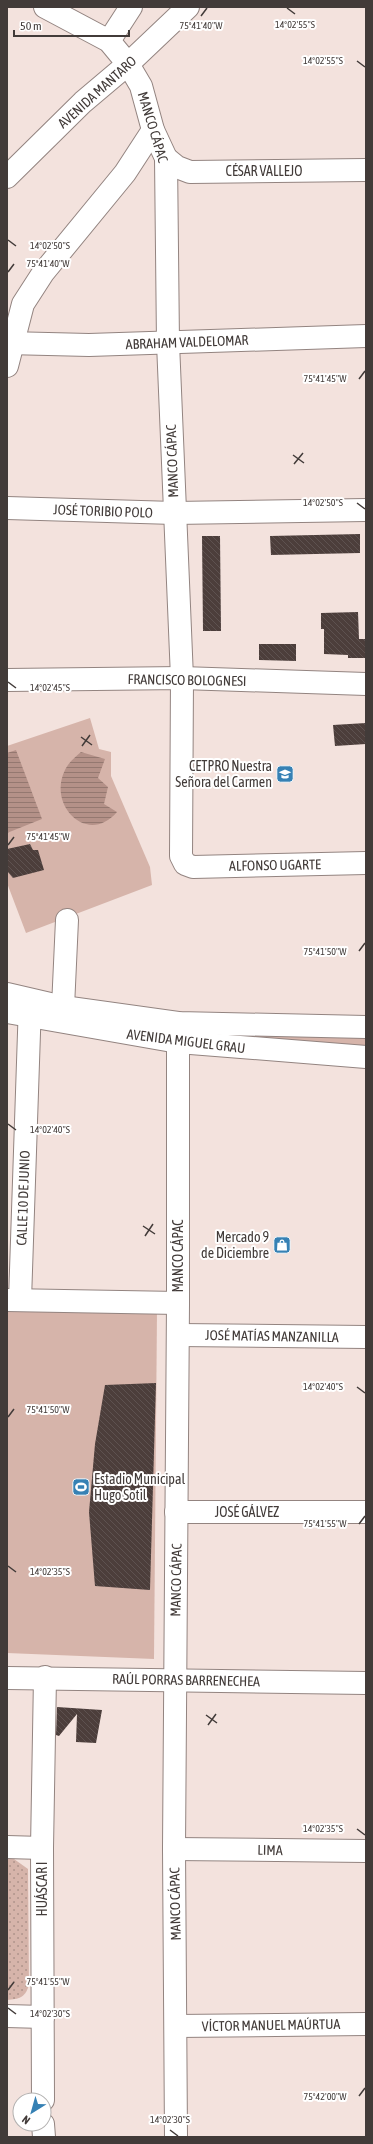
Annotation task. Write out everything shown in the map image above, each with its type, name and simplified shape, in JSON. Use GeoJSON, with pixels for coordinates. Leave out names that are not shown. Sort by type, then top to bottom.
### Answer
{"type":"FeatureCollection","features":[{"type":"Feature","properties":{"kind":"street"},"geometry":{"type":"LineString","coordinates":[[45,7],[109,41],[131,7]]}},
{"type":"Feature","properties":{"kind":"street","name":"AVENIDA MANTARO"},"geometry":{"type":"LineString","coordinates":[[7,178],[83,102],[128,64],[188,7]]}},
{"type":"Feature","properties":{"kind":"street","name":"MANCO CÁPAC"},"geometry":{"type":"LineString","coordinates":[[109,41],[128,64],[140,86],[153,130],[166,158],[168,343],[182,678],[181,856],[185,864]]}},
{"type":"Feature","properties":{"kind":"street"},"geometry":{"type":"LineString","coordinates":[[7,366],[10,343],[23,304],[43,273],[125,173],[153,130]]}},
{"type":"Feature","properties":{"kind":"street","name":"CÉSAR VALLEJO"},"geometry":{"type":"LineString","coordinates":[[166,158],[177,167],[190,172],[366,170]]}},
{"type":"Feature","properties":{"kind":"street","name":"ABRAHAM VALDELOMAR"},"geometry":{"type":"LineString","coordinates":[[10,343],[89,345],[366,336]]}},
{"type":"Feature","properties":{"kind":"street","name":"JOSÉ TORIBIO POLO"},"geometry":{"type":"LineString","coordinates":[[7,508],[174,513],[366,510]]}},
{"type":"Feature","properties":{"kind":"street","name":"FRANCISCO BOLOGNESI"},"geometry":{"type":"LineString","coordinates":[[7,680],[182,678],[366,684]]}},
{"type":"Feature","properties":{"kind":"street","name":"ALFONSO UGARTE"},"geometry":{"type":"LineString","coordinates":[[185,864],[193,867],[366,863]]}},
{"type":"Feature","properties":{"kind":"street"},"geometry":{"type":"LineString","coordinates":[[63,1007],[67,920]]}},
{"type":"Feature","properties":{"kind":"street","name":"AVENIDA MIGUEL GRAU"},"geometry":{"type":"LineString","coordinates":[[7,994],[30,1009],[178,1032],[366,1057]]}},
{"type":"Feature","properties":{"kind":"street","name":"AVENIDA MIGUEL GRAU"},"geometry":{"type":"LineString","coordinates":[[7,1012],[63,1007],[178,1032],[366,1027]]}},
{"type":"Feature","properties":{"kind":"street","name":"CALLE 10 DE JUNIO"},"geometry":{"type":"LineString","coordinates":[[13,1300],[16,1132],[30,1009]]}},
{"type":"Feature","properties":{"kind":"street","name":"MANCO CÁPAC"},"geometry":{"type":"LineString","coordinates":[[176,2137],[174,1681],[178,1335],[178,1032]]}},
{"type":"Feature","properties":{"kind":"street"},"geometry":{"type":"LineString","coordinates":[[13,1300],[178,1303]]}},
{"type":"Feature","properties":{"kind":"street","name":"JOSÉ MATÍAS MANZANILLA"},"geometry":{"type":"LineString","coordinates":[[178,1335],[366,1337]]}},
{"type":"Feature","properties":{"kind":"street","name":"JOSÉ GÁLVEZ"},"geometry":{"type":"LineString","coordinates":[[176,1512],[366,1512]]}},
{"type":"Feature","properties":{"kind":"street","name":"RAÚL PORRAS BARRENECHEA"},"geometry":{"type":"LineString","coordinates":[[7,1678],[366,1682]]}},
{"type":"Feature","properties":{"kind":"street","name":"HUÁSCAR I"},"geometry":{"type":"LineString","coordinates":[[43,2092],[42,1848],[45,1678]]}},
{"type":"Feature","properties":{"kind":"street"},"geometry":{"type":"LineString","coordinates":[[7,1847],[42,1848]]}},
{"type":"Feature","properties":{"kind":"street","name":"LIMA"},"geometry":{"type":"LineString","coordinates":[[174,1849],[366,1852]]}},
{"type":"Feature","properties":{"kind":"street"},"geometry":{"type":"LineString","coordinates":[[7,2016],[43,2017]]}},
{"type":"Feature","properties":{"kind":"street","name":"VÍCTOR MANUEL MAÚRTUA"},"geometry":{"type":"LineString","coordinates":[[176,2026],[366,2024]]}},
{"type":"Feature","properties":{"kind":"shaded area"},"geometry":{"type":"Polygon","coordinates":[[[90,718],[99,749],[111,752],[111,776],[150,867],[152,885],[26,933],[7,883],[7,746],[90,718]]]}},
{"type":"Feature","properties":{"kind":"shaded area"},"geometry":{"type":"Polygon","coordinates":[[[16,750],[42,819],[7,833],[7,753],[16,750]]]}},
{"type":"Feature","properties":{"kind":"shaded area"},"geometry":{"type":"Polygon","coordinates":[[[81,752],[105,759],[98,778],[108,787],[104,804],[117,812],[106,821],[94,825],[83,823],[73,817],[66,808],[61,797],[61,784],[66,767],[81,752]]]}},
{"type":"Feature","properties":{"kind":"shaded area"},"geometry":{"type":"Polygon","coordinates":[[[220,1031],[366,1034],[366,1050],[217,1041],[220,1031]]]}},
{"type":"Feature","properties":{"kind":"shaded area","name":"Estadio Municipal Hugo Sotil"},"geometry":{"type":"Polygon","coordinates":[[[7,1307],[157,1311],[154,1659],[7,1653],[7,1307]]]}},
{"type":"Feature","properties":{"kind":"shaded area"},"geometry":{"type":"Polygon","coordinates":[[[7,1859],[14,1859],[28,1869],[29,1985],[26,1993],[21,1997],[7,2000],[7,1859]]]}},
{"type":"Feature","properties":{"kind":"building"},"geometry":{"type":"Polygon","coordinates":[[[360,534],[360,553],[271,555],[270,536],[360,534]]]}},
{"type":"Feature","properties":{"kind":"building"},"geometry":{"type":"Polygon","coordinates":[[[202,536],[220,536],[221,631],[203,631],[202,536]]]}},
{"type":"Feature","properties":{"kind":"building"},"geometry":{"type":"Polygon","coordinates":[[[358,612],[359,639],[366,639],[366,658],[348,658],[348,655],[324,654],[324,629],[321,629],[321,613],[358,612]]]}},
{"type":"Feature","properties":{"kind":"building"},"geometry":{"type":"Polygon","coordinates":[[[259,644],[296,644],[296,661],[259,660],[259,644]]]}},
{"type":"Feature","properties":{"kind":"building"},"geometry":{"type":"Polygon","coordinates":[[[366,723],[366,744],[335,746],[333,725],[366,723]]]}},
{"type":"Feature","properties":{"kind":"building"},"geometry":{"type":"Polygon","coordinates":[[[30,844],[33,850],[38,850],[44,870],[13,878],[7,871],[7,849],[30,844]]]}},
{"type":"Feature","properties":{"kind":"building"},"geometry":{"type":"Polygon","coordinates":[[[156,1383],[150,1590],[95,1586],[89,1512],[95,1444],[105,1385],[156,1383]]]}},
{"type":"Feature","properties":{"kind":"building"},"geometry":{"type":"Polygon","coordinates":[[[57,1707],[102,1710],[96,1743],[76,1742],[77,1714],[59,1736],[56,1735],[57,1707]]]}},
{"type":"Feature","properties":{"kind":"place","name":"CETPRO Nuestra Señora del Carmen"},"geometry":{"type":"Point","coordinates":[285,774]}},
{"type":"Feature","properties":{"kind":"place","name":"Mercado 9 de Diciembre"},"geometry":{"type":"Point","coordinates":[282,1245]}},
{"type":"Feature","properties":{"kind":"place","name":"Estadio Municipal Hugo Sotil"},"geometry":{"type":"Point","coordinates":[81,1487]}}]}
